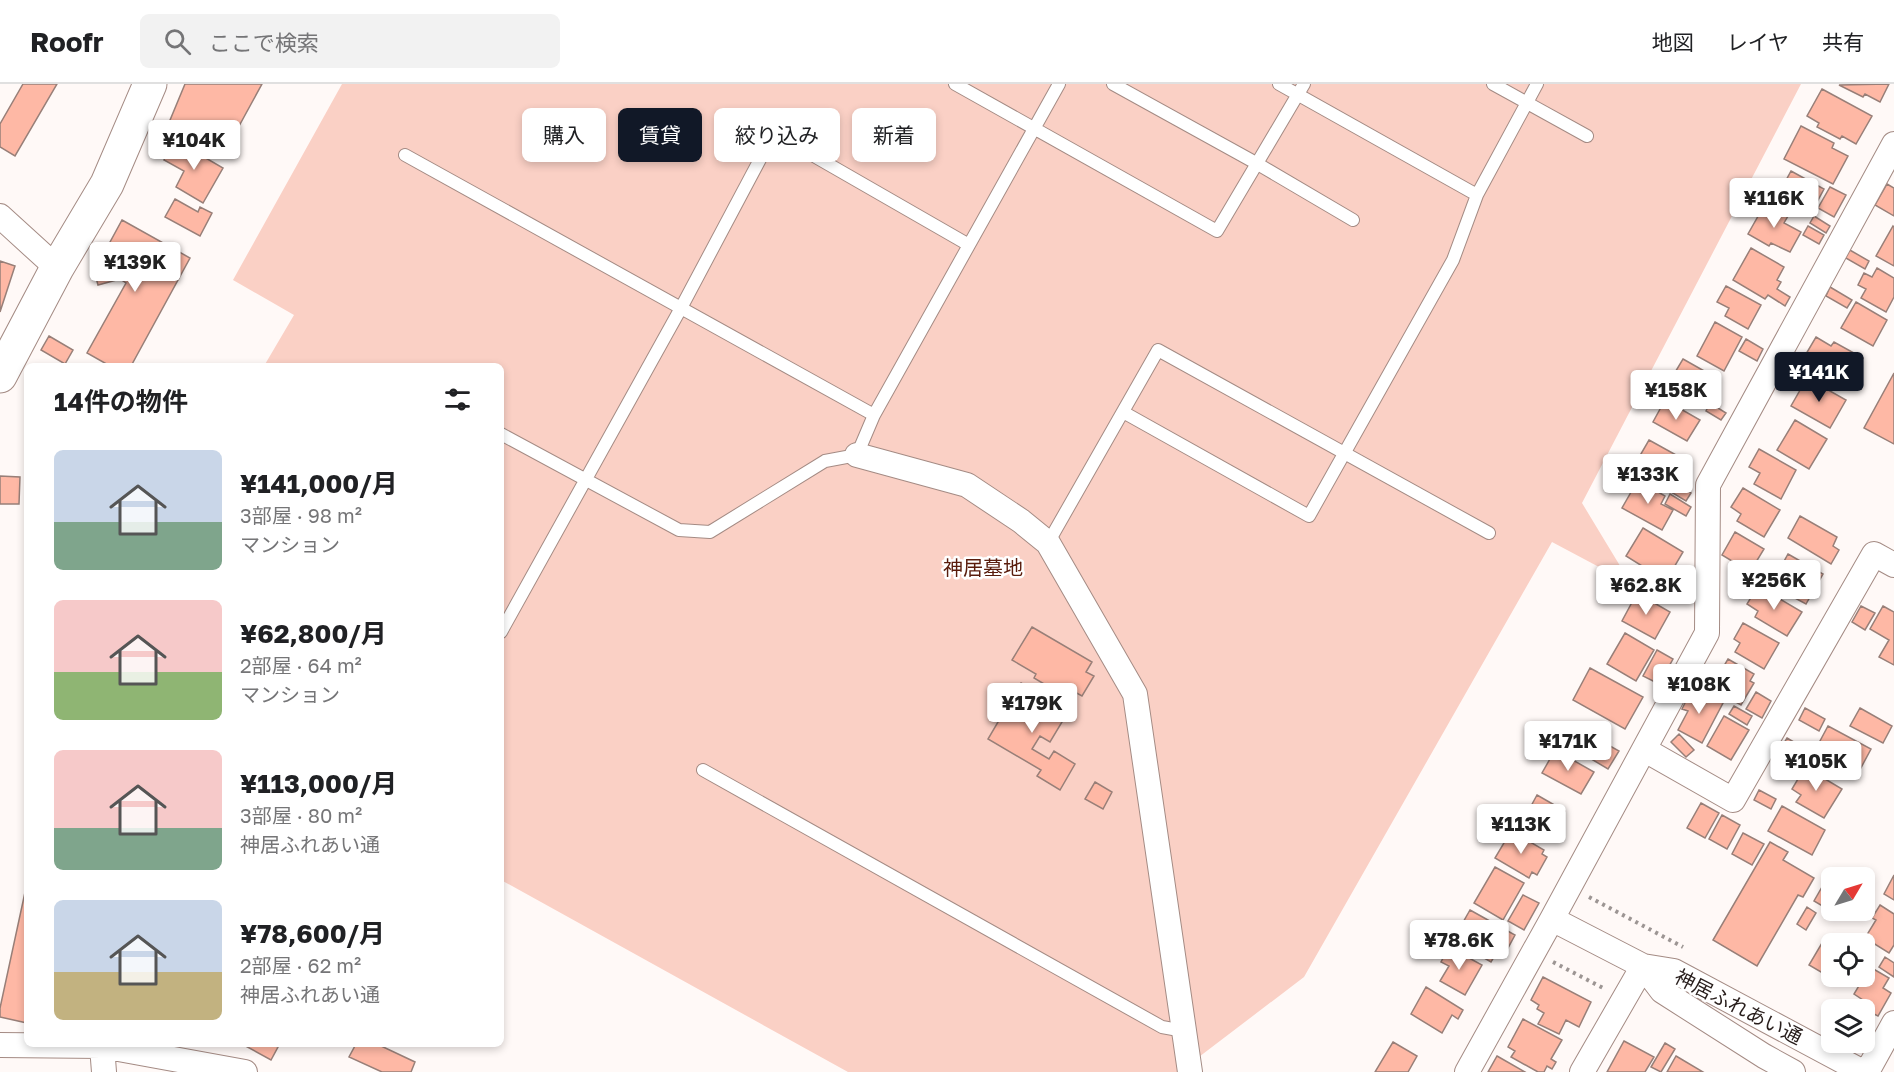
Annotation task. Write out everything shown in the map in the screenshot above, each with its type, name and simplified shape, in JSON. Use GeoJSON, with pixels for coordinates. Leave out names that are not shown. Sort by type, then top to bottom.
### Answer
{"type":"FeatureCollection","features":[{"type":"Feature","properties":{"kind":"street"},"geometry":{"type":"LineString","coordinates":[[0,376],[57,267],[107,184],[150,84]]}},
{"type":"Feature","properties":{"kind":"street"},"geometry":{"type":"LineString","coordinates":[[1467,1072],[1707,633],[1708,485],[1894,144]]}},
{"type":"Feature","properties":{"kind":"street"},"geometry":{"type":"LineString","coordinates":[[0,216],[57,267]]}},
{"type":"Feature","properties":{"kind":"street"},"geometry":{"type":"LineString","coordinates":[[857,455],[967,485],[1021,520],[1048,543],[1135,694],[1190,1072]]}},
{"type":"Feature","properties":{"kind":"street"},"geometry":{"type":"LineString","coordinates":[[1645,750],[1733,800],[1874,554],[1894,566]]}},
{"type":"Feature","properties":{"kind":"street","name":"神居ふれあい通"},"geometry":{"type":"LineString","coordinates":[[1552,919],[1643,966],[1674,970],[1865,1072]]}},
{"type":"Feature","properties":{"kind":"street"},"geometry":{"type":"LineString","coordinates":[[1582,1072],[1643,966]]}},
{"type":"Feature","properties":{"kind":"street","name":"神居ふれあい通"},"geometry":{"type":"LineString","coordinates":[[1643,966],[1662,991],[1760,1064],[1793,1072]]}},
{"type":"Feature","properties":{"kind":"street"},"geometry":{"type":"LineString","coordinates":[[1865,1072],[1894,1023]]}},
{"type":"Feature","properties":{"kind":"street"},"geometry":{"type":"LineString","coordinates":[[1760,1064],[1780,1026]]}},
{"type":"Feature","properties":{"kind":"street"},"geometry":{"type":"LineString","coordinates":[[0,1045],[24,1045]]}},
{"type":"Feature","properties":{"kind":"street"},"geometry":{"type":"LineString","coordinates":[[102,1047],[104,1072]]}},
{"type":"Feature","properties":{"kind":"street"},"geometry":{"type":"LineString","coordinates":[[108,1047],[245,1072]]}},
{"type":"Feature","properties":{"kind":"lane"},"geometry":{"type":"LineString","coordinates":[[955,84],[1217,231],[1301,89]]}},
{"type":"Feature","properties":{"kind":"lane"},"geometry":{"type":"LineString","coordinates":[[504,436],[679,530],[710,532],[825,461],[857,455],[874,415],[1059,84]]}},
{"type":"Feature","properties":{"kind":"lane"},"geometry":{"type":"LineString","coordinates":[[1113,84],[1353,220]]}},
{"type":"Feature","properties":{"kind":"lane"},"geometry":{"type":"LineString","coordinates":[[1279,84],[1301,89],[1477,195]]}},
{"type":"Feature","properties":{"kind":"lane"},"geometry":{"type":"LineString","coordinates":[[1493,84],[1587,136]]}},
{"type":"Feature","properties":{"kind":"lane"},"geometry":{"type":"LineString","coordinates":[[1123,412],[1308,516],[1453,260],[1477,195],[1537,84]]}},
{"type":"Feature","properties":{"kind":"lane"},"geometry":{"type":"LineString","coordinates":[[504,627],[681,308],[774,134],[969,245]]}},
{"type":"Feature","properties":{"kind":"lane"},"geometry":{"type":"LineString","coordinates":[[405,155],[874,415]]}},
{"type":"Feature","properties":{"kind":"lane"},"geometry":{"type":"LineString","coordinates":[[1048,543],[1158,350],[1490,533]]}},
{"type":"Feature","properties":{"kind":"lane"},"geometry":{"type":"LineString","coordinates":[[703,770],[1162,1027],[1184,1032]]}},
{"type":"Feature","properties":{"kind":"green space","name":"神居墓地"},"geometry":{"type":"Polygon","coordinates":[[[342,84],[1801,84],[1582,503],[1631,584],[1552,542],[1304,977],[1191,1063],[1186,1072],[848,1072],[504,882],[504,363],[266,363],[294,315],[233,280],[342,84]]]}},
{"type":"Feature","properties":{"kind":"building"},"geometry":{"type":"Polygon","coordinates":[[[23,84],[57,84],[15,156],[0,147],[0,124],[23,84]]]}},
{"type":"Feature","properties":{"kind":"building"},"geometry":{"type":"Polygon","coordinates":[[[185,84],[262,84],[227,148],[218,143],[213,150],[168,125],[185,84]]]}},
{"type":"Feature","properties":{"kind":"building"},"geometry":{"type":"Polygon","coordinates":[[[1889,84],[1880,102],[1865,94],[1863,97],[1839,85],[1889,84]]]}},
{"type":"Feature","properties":{"kind":"building"},"geometry":{"type":"Polygon","coordinates":[[[1822,89],[1872,116],[1856,144],[1842,136],[1840,139],[1817,127],[1819,123],[1807,116],[1822,89]]]}},
{"type":"Feature","properties":{"kind":"building"},"geometry":{"type":"Polygon","coordinates":[[[1801,126],[1834,143],[1832,148],[1848,156],[1833,184],[1784,159],[1801,126]]]}},
{"type":"Feature","properties":{"kind":"building"},"geometry":{"type":"Polygon","coordinates":[[[175,140],[223,168],[203,203],[176,187],[184,171],[164,160],[175,140]]]}},
{"type":"Feature","properties":{"kind":"building"},"geometry":{"type":"Polygon","coordinates":[[[1791,171],[1824,189],[1810,215],[1777,197],[1791,171]]]}},
{"type":"Feature","properties":{"kind":"building"},"geometry":{"type":"Polygon","coordinates":[[[1887,184],[1894,188],[1894,216],[1875,205],[1887,184]]]}},
{"type":"Feature","properties":{"kind":"building"},"geometry":{"type":"Polygon","coordinates":[[[1830,187],[1846,195],[1834,217],[1818,208],[1830,187]]]}},
{"type":"Feature","properties":{"kind":"building"},"geometry":{"type":"Polygon","coordinates":[[[175,199],[198,212],[200,207],[212,213],[200,236],[165,217],[175,199]]]}},
{"type":"Feature","properties":{"kind":"building"},"geometry":{"type":"Polygon","coordinates":[[[1765,204],[1788,216],[1784,223],[1801,232],[1790,252],[1771,243],[1769,246],[1748,234],[1765,204]]]}},
{"type":"Feature","properties":{"kind":"building"},"geometry":{"type":"Polygon","coordinates":[[[1814,216],[1830,226],[1826,233],[1810,223],[1814,216]]]}},
{"type":"Feature","properties":{"kind":"building"},"geometry":{"type":"Polygon","coordinates":[[[122,220],[190,258],[133,363],[105,363],[87,353],[126,283],[120,279],[98,285],[95,274],[119,268],[121,265],[103,255],[122,220]]]}},
{"type":"Feature","properties":{"kind":"building"},"geometry":{"type":"Polygon","coordinates":[[[1808,226],[1824,235],[1819,244],[1803,235],[1808,226]]]}},
{"type":"Feature","properties":{"kind":"building"},"geometry":{"type":"Polygon","coordinates":[[[1894,227],[1894,266],[1876,256],[1894,227]]]}},
{"type":"Feature","properties":{"kind":"building"},"geometry":{"type":"Polygon","coordinates":[[[1751,248],[1784,267],[1777,280],[1781,282],[1777,289],[1790,297],[1785,306],[1768,295],[1765,299],[1733,280],[1751,248]]]}},
{"type":"Feature","properties":{"kind":"building"},"geometry":{"type":"Polygon","coordinates":[[[1848,249],[1869,261],[1865,269],[1844,257],[1848,249]]]}},
{"type":"Feature","properties":{"kind":"building"},"geometry":{"type":"Polygon","coordinates":[[[0,261],[15,266],[0,312],[0,261]]]}},
{"type":"Feature","properties":{"kind":"building"},"geometry":{"type":"Polygon","coordinates":[[[1877,268],[1894,278],[1894,297],[1886,312],[1861,298],[1866,289],[1858,285],[1864,273],[1872,277],[1877,268]]]}},
{"type":"Feature","properties":{"kind":"building"},"geometry":{"type":"Polygon","coordinates":[[[1726,286],[1761,305],[1748,329],[1725,316],[1729,308],[1717,302],[1726,286]]]}},
{"type":"Feature","properties":{"kind":"building"},"geometry":{"type":"Polygon","coordinates":[[[1830,287],[1852,300],[1847,308],[1826,296],[1830,287]]]}},
{"type":"Feature","properties":{"kind":"building"},"geometry":{"type":"Polygon","coordinates":[[[1856,302],[1887,320],[1873,346],[1841,328],[1856,302]]]}},
{"type":"Feature","properties":{"kind":"building"},"geometry":{"type":"Polygon","coordinates":[[[1715,322],[1742,337],[1724,371],[1697,356],[1715,322]]]}},
{"type":"Feature","properties":{"kind":"building"},"geometry":{"type":"Polygon","coordinates":[[[49,336],[73,350],[66,363],[63,363],[41,350],[49,336]]]}},
{"type":"Feature","properties":{"kind":"building"},"geometry":{"type":"Polygon","coordinates":[[[1816,337],[1831,346],[1834,342],[1863,358],[1845,390],[1816,374],[1819,369],[1803,359],[1816,337]]]}},
{"type":"Feature","properties":{"kind":"building"},"geometry":{"type":"Polygon","coordinates":[[[1746,339],[1763,349],[1757,361],[1739,351],[1746,339]]]}},
{"type":"Feature","properties":{"kind":"building"},"geometry":{"type":"Polygon","coordinates":[[[1683,359],[1706,372],[1702,377],[1715,385],[1703,404],[1668,384],[1683,359]]]}},
{"type":"Feature","properties":{"kind":"building"},"geometry":{"type":"Polygon","coordinates":[[[1894,373],[1894,444],[1864,428],[1894,373]]]}},
{"type":"Feature","properties":{"kind":"building"},"geometry":{"type":"Polygon","coordinates":[[[1807,378],[1846,400],[1830,428],[1791,406],[1807,378]]]}},
{"type":"Feature","properties":{"kind":"building"},"geometry":{"type":"Polygon","coordinates":[[[1665,400],[1700,420],[1687,441],[1653,422],[1665,400]]]}},
{"type":"Feature","properties":{"kind":"building"},"geometry":{"type":"Polygon","coordinates":[[[1710,403],[1726,413],[1721,420],[1706,411],[1710,403]]]}},
{"type":"Feature","properties":{"kind":"building"},"geometry":{"type":"Polygon","coordinates":[[[1795,420],[1827,439],[1809,469],[1777,450],[1795,420]]]}},
{"type":"Feature","properties":{"kind":"building"},"geometry":{"type":"Polygon","coordinates":[[[1649,440],[1687,461],[1676,480],[1638,459],[1649,440]]]}},
{"type":"Feature","properties":{"kind":"building"},"geometry":{"type":"Polygon","coordinates":[[[1759,449],[1796,470],[1781,499],[1754,484],[1760,473],[1749,467],[1759,449]]]}},
{"type":"Feature","properties":{"kind":"building"},"geometry":{"type":"Polygon","coordinates":[[[0,476],[20,477],[19,504],[0,504],[0,476]]]}},
{"type":"Feature","properties":{"kind":"building"},"geometry":{"type":"Polygon","coordinates":[[[1665,478],[1691,493],[1686,501],[1661,486],[1665,478]]]}},
{"type":"Feature","properties":{"kind":"building"},"geometry":{"type":"Polygon","coordinates":[[[1638,480],[1665,496],[1661,504],[1673,510],[1662,530],[1622,508],[1638,480]]]}},
{"type":"Feature","properties":{"kind":"building"},"geometry":{"type":"Polygon","coordinates":[[[1743,488],[1780,510],[1764,537],[1737,521],[1741,514],[1731,507],[1743,488]]]}},
{"type":"Feature","properties":{"kind":"building"},"geometry":{"type":"Polygon","coordinates":[[[1670,494],[1691,507],[1686,516],[1665,504],[1670,494]]]}},
{"type":"Feature","properties":{"kind":"building"},"geometry":{"type":"Polygon","coordinates":[[[1800,516],[1837,537],[1833,546],[1839,550],[1831,564],[1788,538],[1800,516]]]}},
{"type":"Feature","properties":{"kind":"building"},"geometry":{"type":"Polygon","coordinates":[[[1643,528],[1683,552],[1666,581],[1626,556],[1643,528]]]}},
{"type":"Feature","properties":{"kind":"building"},"geometry":{"type":"Polygon","coordinates":[[[1735,532],[1764,549],[1750,572],[1722,555],[1735,532]]]}},
{"type":"Feature","properties":{"kind":"building"},"geometry":{"type":"Polygon","coordinates":[[[1788,554],[1823,574],[1806,604],[1771,585],[1788,554]]]}},
{"type":"Feature","properties":{"kind":"building"},"geometry":{"type":"Polygon","coordinates":[[[1758,586],[1802,612],[1787,636],[1755,617],[1758,611],[1747,604],[1758,586]]]}},
{"type":"Feature","properties":{"kind":"building"},"geometry":{"type":"Polygon","coordinates":[[[1637,593],[1670,612],[1655,639],[1622,621],[1637,593]]]}},
{"type":"Feature","properties":{"kind":"building"},"geometry":{"type":"Polygon","coordinates":[[[1861,606],[1875,613],[1865,630],[1852,622],[1861,606]]]}},
{"type":"Feature","properties":{"kind":"building"},"geometry":{"type":"Polygon","coordinates":[[[1883,606],[1894,612],[1894,665],[1879,657],[1889,640],[1870,629],[1883,606]]]}},
{"type":"Feature","properties":{"kind":"building"},"geometry":{"type":"Polygon","coordinates":[[[1743,623],[1779,643],[1764,669],[1735,652],[1740,643],[1734,639],[1743,623]]]}},
{"type":"Feature","properties":{"kind":"building"},"geometry":{"type":"Polygon","coordinates":[[[1032,627],[1092,662],[1086,672],[1094,676],[1082,696],[1073,691],[1069,699],[1034,678],[1036,674],[1012,660],[1032,627]]]}},
{"type":"Feature","properties":{"kind":"building"},"geometry":{"type":"Polygon","coordinates":[[[1625,633],[1654,650],[1636,681],[1607,664],[1625,633]]]}},
{"type":"Feature","properties":{"kind":"building"},"geometry":{"type":"Polygon","coordinates":[[[1657,650],[1673,659],[1659,684],[1643,676],[1657,650]]]}},
{"type":"Feature","properties":{"kind":"building"},"geometry":{"type":"Polygon","coordinates":[[[1728,659],[1754,674],[1750,681],[1754,683],[1741,705],[1711,688],[1728,659]]]}},
{"type":"Feature","properties":{"kind":"building"},"geometry":{"type":"Polygon","coordinates":[[[1590,668],[1643,697],[1625,729],[1573,700],[1590,668]]]}},
{"type":"Feature","properties":{"kind":"building"},"geometry":{"type":"Polygon","coordinates":[[[1021,683],[1057,704],[1053,710],[1065,717],[1050,742],[1040,736],[1032,749],[1049,759],[1054,751],[1075,764],[1060,790],[1037,776],[1041,770],[988,739],[1021,683]]]}},
{"type":"Feature","properties":{"kind":"building"},"geometry":{"type":"Polygon","coordinates":[[[1693,687],[1723,703],[1702,743],[1678,730],[1688,711],[1682,709],[1693,687]]]}},
{"type":"Feature","properties":{"kind":"building"},"geometry":{"type":"Polygon","coordinates":[[[1756,692],[1771,701],[1762,718],[1746,709],[1756,692]]]}},
{"type":"Feature","properties":{"kind":"building"},"geometry":{"type":"Polygon","coordinates":[[[1734,706],[1752,716],[1747,725],[1729,714],[1734,706]]]}},
{"type":"Feature","properties":{"kind":"building"},"geometry":{"type":"Polygon","coordinates":[[[1805,708],[1825,719],[1819,731],[1799,720],[1805,708]]]}},
{"type":"Feature","properties":{"kind":"building"},"geometry":{"type":"Polygon","coordinates":[[[1860,708],[1892,726],[1883,743],[1850,726],[1860,708]]]}},
{"type":"Feature","properties":{"kind":"building"},"geometry":{"type":"Polygon","coordinates":[[[1724,716],[1749,730],[1731,760],[1707,746],[1724,716]]]}},
{"type":"Feature","properties":{"kind":"building"},"geometry":{"type":"Polygon","coordinates":[[[1828,726],[1871,749],[1855,779],[1812,756],[1828,726]]]}},
{"type":"Feature","properties":{"kind":"building"},"geometry":{"type":"Polygon","coordinates":[[[1679,734],[1694,750],[1686,757],[1671,742],[1679,734]]]}},
{"type":"Feature","properties":{"kind":"building"},"geometry":{"type":"Polygon","coordinates":[[[1594,737],[1619,751],[1608,769],[1583,754],[1594,737]]]}},
{"type":"Feature","properties":{"kind":"building"},"geometry":{"type":"Polygon","coordinates":[[[1787,738],[1809,751],[1804,761],[1781,748],[1787,738]]]}},
{"type":"Feature","properties":{"kind":"building"},"geometry":{"type":"Polygon","coordinates":[[[1555,750],[1594,772],[1581,794],[1542,773],[1555,750]]]}},
{"type":"Feature","properties":{"kind":"building"},"geometry":{"type":"Polygon","coordinates":[[[1805,767],[1842,789],[1824,818],[1796,802],[1801,795],[1792,789],[1805,767]]]}},
{"type":"Feature","properties":{"kind":"building"},"geometry":{"type":"Polygon","coordinates":[[[1095,782],[1112,792],[1103,809],[1085,799],[1095,782]]]}},
{"type":"Feature","properties":{"kind":"building"},"geometry":{"type":"Polygon","coordinates":[[[1759,790],[1776,799],[1771,809],[1754,800],[1759,790]]]}},
{"type":"Feature","properties":{"kind":"building"},"geometry":{"type":"Polygon","coordinates":[[[1537,795],[1565,811],[1552,835],[1524,819],[1537,795]]]}},
{"type":"Feature","properties":{"kind":"building"},"geometry":{"type":"Polygon","coordinates":[[[1701,803],[1719,813],[1705,838],[1687,828],[1701,803]]]}},
{"type":"Feature","properties":{"kind":"building"},"geometry":{"type":"Polygon","coordinates":[[[1782,806],[1825,830],[1812,855],[1768,831],[1782,806]]]}},
{"type":"Feature","properties":{"kind":"building"},"geometry":{"type":"Polygon","coordinates":[[[1722,815],[1740,825],[1727,849],[1709,839],[1722,815]]]}},
{"type":"Feature","properties":{"kind":"building"},"geometry":{"type":"Polygon","coordinates":[[[1511,831],[1544,850],[1542,854],[1547,857],[1537,875],[1532,872],[1529,878],[1495,858],[1511,831]]]}},
{"type":"Feature","properties":{"kind":"building"},"geometry":{"type":"Polygon","coordinates":[[[1743,833],[1764,844],[1752,865],[1732,854],[1743,833]]]}},
{"type":"Feature","properties":{"kind":"building"},"geometry":{"type":"Polygon","coordinates":[[[1770,842],[1788,852],[1783,860],[1814,878],[1803,897],[1798,895],[1757,966],[1713,940],[1770,842]]]}},
{"type":"Feature","properties":{"kind":"building"},"geometry":{"type":"Polygon","coordinates":[[[1495,867],[1524,883],[1503,920],[1474,903],[1495,867]]]}},
{"type":"Feature","properties":{"kind":"building"},"geometry":{"type":"Polygon","coordinates":[[[1894,875],[1894,900],[1884,894],[1894,875]]]}},
{"type":"Feature","properties":{"kind":"building"},"geometry":{"type":"Polygon","coordinates":[[[1821,889],[1821,905],[1814,901],[1821,889]]]}},
{"type":"Feature","properties":{"kind":"building"},"geometry":{"type":"Polygon","coordinates":[[[1523,895],[1539,903],[1524,930],[1508,921],[1523,895]]]}},
{"type":"Feature","properties":{"kind":"building"},"geometry":{"type":"Polygon","coordinates":[[[24,897],[24,1022],[0,1017],[24,897]]]}},
{"type":"Feature","properties":{"kind":"building"},"geometry":{"type":"Polygon","coordinates":[[[1880,905],[1894,914],[1894,945],[1889,953],[1875,944],[1875,933],[1868,933],[1876,920],[1875,913],[1880,905]]]}},
{"type":"Feature","properties":{"kind":"building"},"geometry":{"type":"Polygon","coordinates":[[[1807,907],[1816,913],[1806,930],[1797,924],[1807,907]]]}},
{"type":"Feature","properties":{"kind":"building"},"geometry":{"type":"Polygon","coordinates":[[[1470,910],[1515,935],[1508,948],[1501,945],[1491,962],[1453,940],[1470,910]]]}},
{"type":"Feature","properties":{"kind":"building"},"geometry":{"type":"Polygon","coordinates":[[[1821,945],[1821,972],[1809,965],[1821,945]]]}},
{"type":"Feature","properties":{"kind":"building"},"geometry":{"type":"Polygon","coordinates":[[[1449,947],[1482,965],[1465,995],[1440,981],[1449,966],[1441,962],[1449,947]]]}},
{"type":"Feature","properties":{"kind":"building"},"geometry":{"type":"Polygon","coordinates":[[[1885,957],[1894,963],[1894,977],[1879,967],[1885,957]]]}},
{"type":"Feature","properties":{"kind":"building"},"geometry":{"type":"Polygon","coordinates":[[[1875,970],[1889,978],[1883,988],[1891,993],[1878,1016],[1875,1014],[1875,999],[1862,999],[1854,994],[1858,987],[1875,987],[1875,970]]]}},
{"type":"Feature","properties":{"kind":"building"},"geometry":{"type":"Polygon","coordinates":[[[1543,977],[1591,1002],[1579,1027],[1566,1020],[1559,1034],[1538,1024],[1544,1013],[1537,1009],[1539,1005],[1531,1000],[1543,977]]]}},
{"type":"Feature","properties":{"kind":"building"},"geometry":{"type":"Polygon","coordinates":[[[1426,987],[1463,1010],[1458,1019],[1452,1015],[1442,1033],[1411,1014],[1426,987]]]}},
{"type":"Feature","properties":{"kind":"building"},"geometry":{"type":"Polygon","coordinates":[[[1523,1019],[1562,1040],[1551,1059],[1556,1062],[1552,1069],[1547,1066],[1544,1072],[1538,1072],[1511,1057],[1515,1051],[1508,1047],[1523,1019]]]}},
{"type":"Feature","properties":{"kind":"building"},"geometry":{"type":"Polygon","coordinates":[[[1624,1041],[1654,1057],[1645,1072],[1607,1072],[1624,1041]]]}},
{"type":"Feature","properties":{"kind":"building"},"geometry":{"type":"Polygon","coordinates":[[[1393,1042],[1417,1056],[1408,1072],[1375,1072],[1393,1042]]]}},
{"type":"Feature","properties":{"kind":"building"},"geometry":{"type":"Polygon","coordinates":[[[1665,1043],[1675,1049],[1661,1072],[1651,1067],[1665,1043]]]}},
{"type":"Feature","properties":{"kind":"building"},"geometry":{"type":"Polygon","coordinates":[[[247,1047],[278,1047],[271,1060],[247,1047]]]}},
{"type":"Feature","properties":{"kind":"building"},"geometry":{"type":"Polygon","coordinates":[[[354,1047],[383,1047],[415,1062],[411,1072],[382,1072],[349,1057],[354,1047]]]}},
{"type":"Feature","properties":{"kind":"building"},"geometry":{"type":"Polygon","coordinates":[[[1497,1056],[1525,1072],[1488,1072],[1497,1056]]]}},
{"type":"Feature","properties":{"kind":"building"},"geometry":{"type":"Polygon","coordinates":[[[1676,1056],[1703,1072],[1667,1072],[1676,1056]]]}}]}
